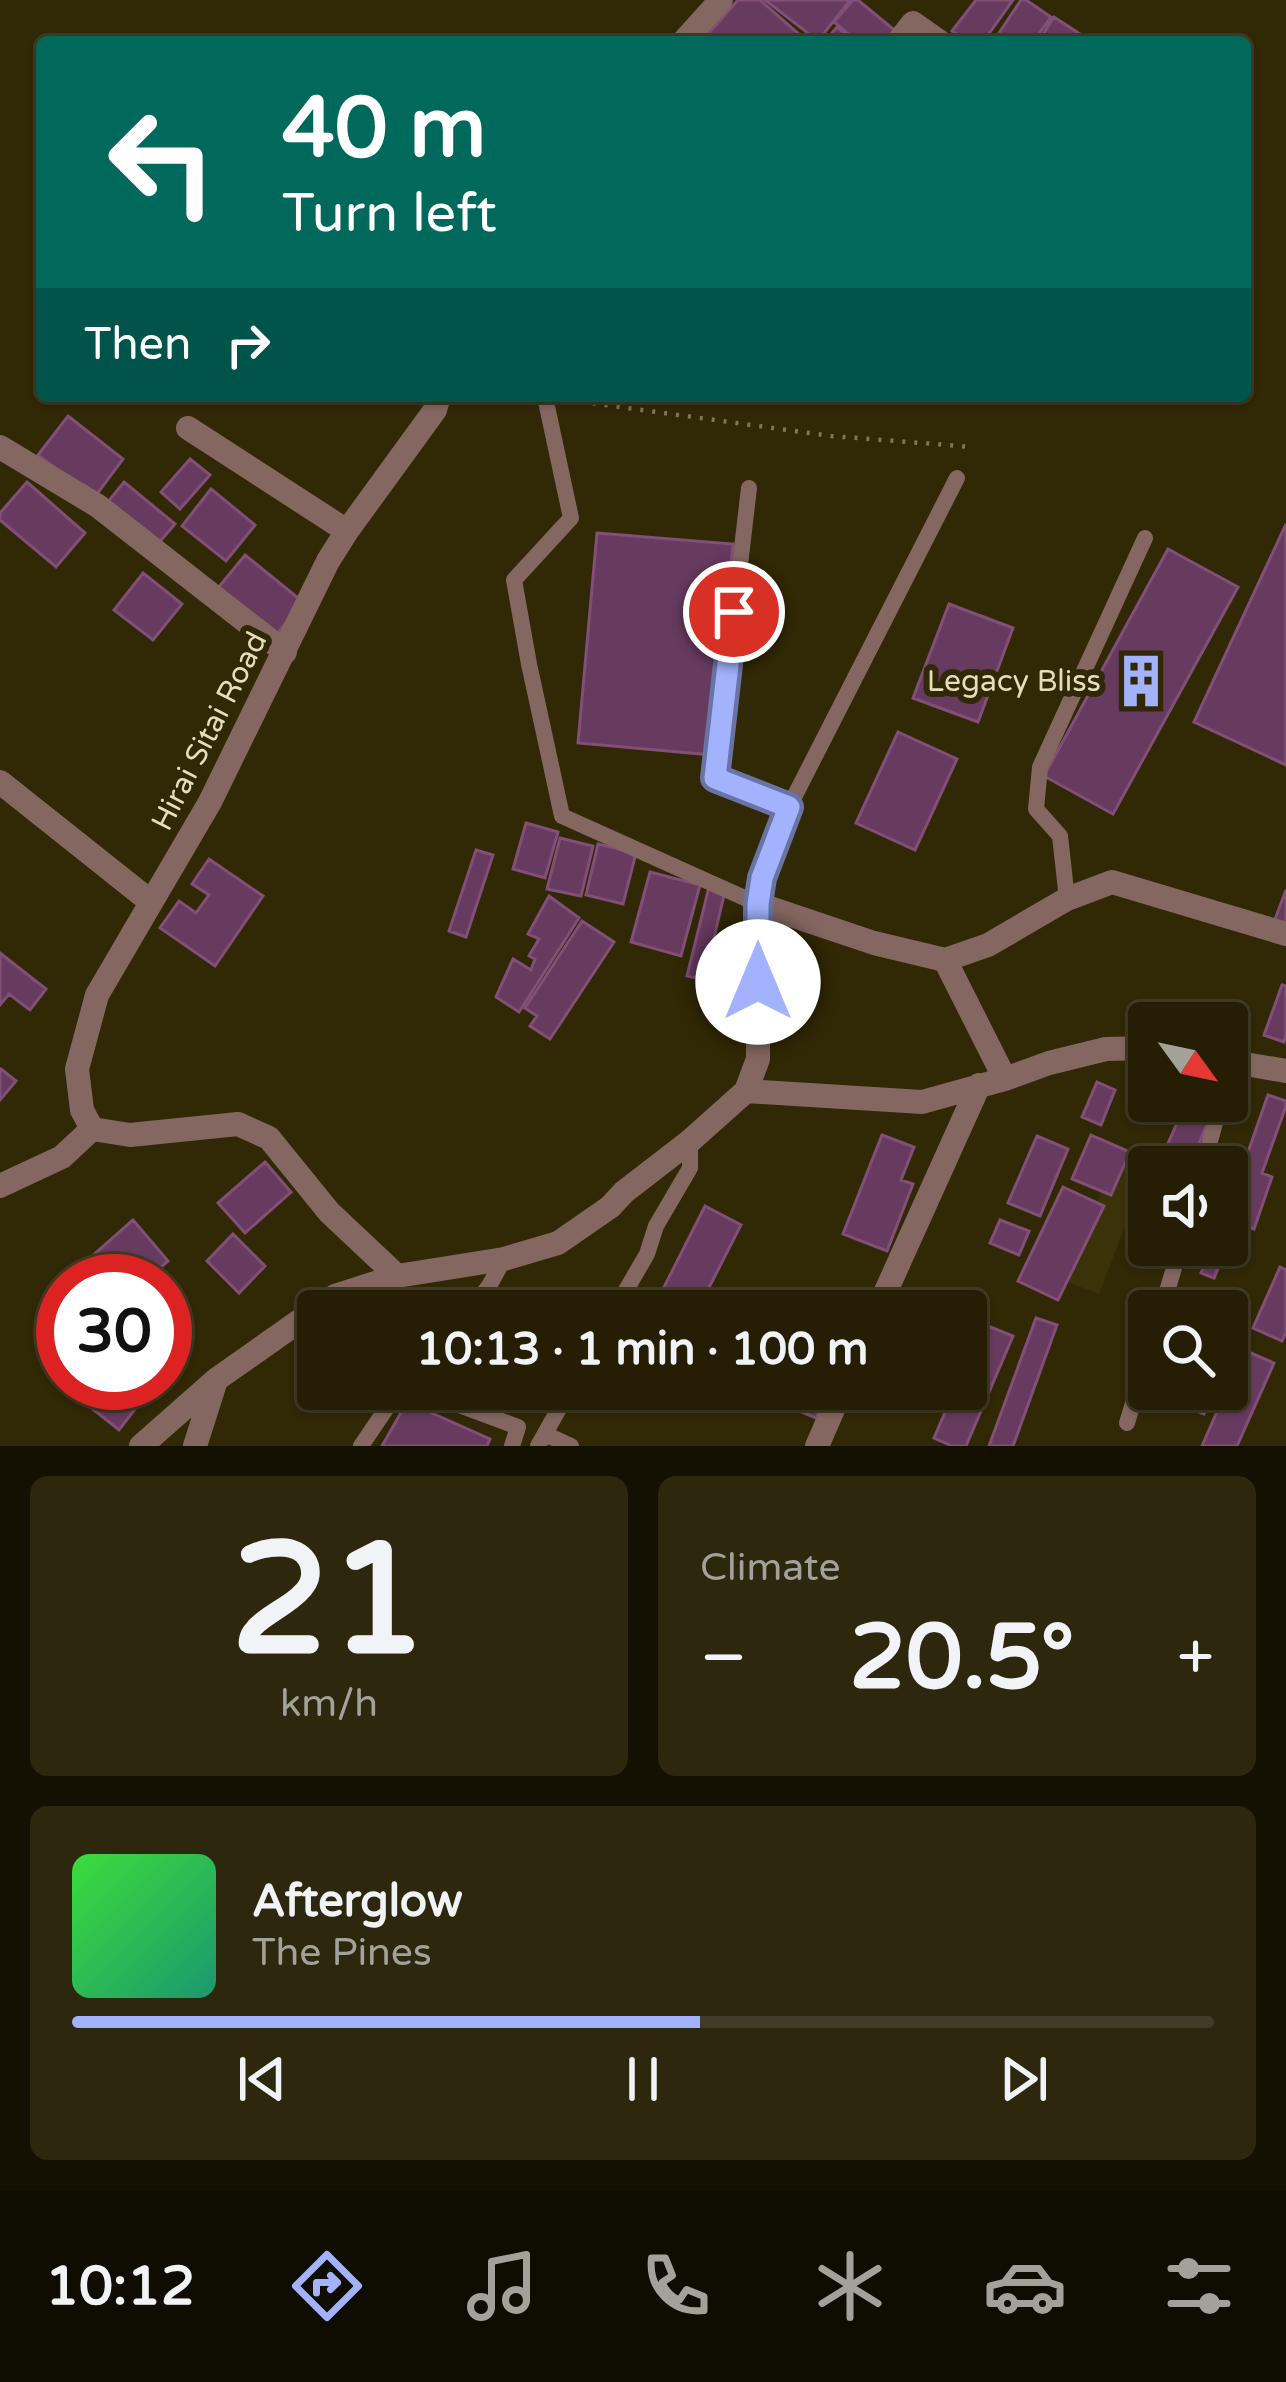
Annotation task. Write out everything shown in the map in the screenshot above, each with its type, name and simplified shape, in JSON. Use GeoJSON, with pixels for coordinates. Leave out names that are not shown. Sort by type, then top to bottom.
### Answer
{"type":"FeatureCollection","features":[{"type":"Feature","properties":{"kind":"street"},"geometry":{"type":"LineString","coordinates":[[688,36],[721,0]]}},
{"type":"Feature","properties":{"kind":"street"},"geometry":{"type":"LineString","coordinates":[[903,36],[913,23],[931,36]]}},
{"type":"Feature","properties":{"kind":"street","name":"Hirai Sitai Road"},"geometry":{"type":"LineString","coordinates":[[87,1120],[77,1069],[98,994],[210,802],[328,561],[437,402]]}},
{"type":"Feature","properties":{"kind":"street"},"geometry":{"type":"LineString","coordinates":[[188,428],[347,531]]}},
{"type":"Feature","properties":{"kind":"street"},"geometry":{"type":"LineString","coordinates":[[0,447],[98,506],[285,652]]}},
{"type":"Feature","properties":{"kind":"street"},"geometry":{"type":"LineString","coordinates":[[0,782],[151,902]]}},
{"type":"Feature","properties":{"kind":"street"},"geometry":{"type":"LineString","coordinates":[[141,1446],[217,1379],[335,1296],[397,1276],[504,1259],[558,1243],[690,1141],[746,1090],[758,1059],[758,904],[874,943],[945,960],[988,945],[1066,898],[1112,882],[1286,934]]}},
{"type":"Feature","properties":{"kind":"street"},"geometry":{"type":"LineString","coordinates":[[945,960],[1005,1079]]}},
{"type":"Feature","properties":{"kind":"street"},"geometry":{"type":"LineString","coordinates":[[746,1090],[922,1102],[1049,1063],[1128,1048]]}},
{"type":"Feature","properties":{"kind":"street"},"geometry":{"type":"LineString","coordinates":[[1248,1069],[1286,1071]]}},
{"type":"Feature","properties":{"kind":"street"},"geometry":{"type":"LineString","coordinates":[[887,1290],[979,1085]]}},
{"type":"Feature","properties":{"kind":"street"},"geometry":{"type":"LineString","coordinates":[[0,1186],[62,1157],[87,1120],[130,1135],[238,1124],[269,1138],[329,1212],[397,1276]]}},
{"type":"Feature","properties":{"kind":"street"},"geometry":{"type":"LineString","coordinates":[[195,1446],[217,1379]]}},
{"type":"Feature","properties":{"kind":"street"},"geometry":{"type":"LineString","coordinates":[[817,1446],[833,1410]]}},
{"type":"Feature","properties":{"kind":"lane"},"geometry":{"type":"LineString","coordinates":[[546,402],[571,518],[514,580],[562,816],[758,904],[762,878],[789,807],[957,478]]}},
{"type":"Feature","properties":{"kind":"lane"},"geometry":{"type":"LineString","coordinates":[[749,488],[715,778],[789,807]]}},
{"type":"Feature","properties":{"kind":"lane"},"geometry":{"type":"LineString","coordinates":[[1066,898],[1060,836],[1036,809],[1040,767],[1145,538]]}},
{"type":"Feature","properties":{"kind":"lane"},"geometry":{"type":"LineString","coordinates":[[626,1290],[690,1168],[690,1141]]}},
{"type":"Feature","properties":{"kind":"lane"},"geometry":{"type":"LineString","coordinates":[[486,1290],[504,1259]]}},
{"type":"Feature","properties":{"kind":"lane"},"geometry":{"type":"LineString","coordinates":[[361,1446],[385,1410]]}},
{"type":"Feature","properties":{"kind":"lane"},"geometry":{"type":"LineString","coordinates":[[473,1410],[518,1426],[512,1446]]}},
{"type":"Feature","properties":{"kind":"lane"},"geometry":{"type":"LineString","coordinates":[[558,1410],[542,1440],[571,1446]]}},
{"type":"Feature","properties":{"kind":"lane"},"geometry":{"type":"LineString","coordinates":[[1127,1423],[1131,1410]]}},
{"type":"Feature","properties":{"kind":"path"},"geometry":{"type":"LineString","coordinates":[[582,402],[831,436],[973,447]]}},
{"type":"Feature","properties":{"kind":"shaded area"},"geometry":{"type":"Polygon","coordinates":[[[1111,1165],[1128,1171],[1128,1219],[1099,1294],[1067,1282],[1111,1165]]]}},
{"type":"Feature","properties":{"kind":"building"},"geometry":{"type":"Polygon","coordinates":[[[738,0],[760,0],[801,36],[706,36],[738,0]]]}},
{"type":"Feature","properties":{"kind":"building"},"geometry":{"type":"Polygon","coordinates":[[[765,0],[850,0],[822,36],[812,36],[765,0]]]}},
{"type":"Feature","properties":{"kind":"building"},"geometry":{"type":"Polygon","coordinates":[[[858,0],[899,34],[851,36],[834,22],[858,0]]]}},
{"type":"Feature","properties":{"kind":"building"},"geometry":{"type":"Polygon","coordinates":[[[976,0],[1013,0],[987,36],[959,36],[952,31],[976,0]]]}},
{"type":"Feature","properties":{"kind":"building"},"geometry":{"type":"Polygon","coordinates":[[[1021,0],[1051,17],[1037,36],[997,36],[1021,0]]]}},
{"type":"Feature","properties":{"kind":"building"},"geometry":{"type":"Polygon","coordinates":[[[1054,17],[1083,36],[1042,36],[1054,17]]]}},
{"type":"Feature","properties":{"kind":"building"},"geometry":{"type":"Polygon","coordinates":[[[68,416],[123,459],[94,498],[38,455],[68,416]]]}},
{"type":"Feature","properties":{"kind":"building"},"geometry":{"type":"Polygon","coordinates":[[[190,459],[210,475],[180,509],[161,492],[190,459]]]}},
{"type":"Feature","properties":{"kind":"building"},"geometry":{"type":"Polygon","coordinates":[[[27,482],[85,533],[56,567],[0,520],[0,513],[27,482]]]}},
{"type":"Feature","properties":{"kind":"building"},"geometry":{"type":"Polygon","coordinates":[[[124,482],[175,524],[157,545],[107,503],[124,482]]]}},
{"type":"Feature","properties":{"kind":"building"},"geometry":{"type":"Polygon","coordinates":[[[211,489],[255,525],[226,561],[182,526],[211,489]]]}},
{"type":"Feature","properties":{"kind":"building"},"geometry":{"type":"Polygon","coordinates":[[[1286,524],[1286,765],[1194,722],[1286,524]]]}},
{"type":"Feature","properties":{"kind":"building"},"geometry":{"type":"Polygon","coordinates":[[[597,533],[733,544],[713,755],[578,743],[597,533]]]}},
{"type":"Feature","properties":{"kind":"building","name":"Legacy Bliss"},"geometry":{"type":"Polygon","coordinates":[[[1168,549],[1238,587],[1113,814],[1044,776],[1168,549]]]}},
{"type":"Feature","properties":{"kind":"building"},"geometry":{"type":"Polygon","coordinates":[[[245,555],[303,602],[276,635],[218,588],[245,555]]]}},
{"type":"Feature","properties":{"kind":"building"},"geometry":{"type":"Polygon","coordinates":[[[143,573],[182,604],[153,640],[114,610],[143,573]]]}},
{"type":"Feature","properties":{"kind":"building"},"geometry":{"type":"Polygon","coordinates":[[[949,604],[1013,628],[978,722],[913,698],[949,604]]]}},
{"type":"Feature","properties":{"kind":"building"},"geometry":{"type":"Polygon","coordinates":[[[898,732],[957,759],[915,850],[856,823],[898,732]]]}},
{"type":"Feature","properties":{"kind":"building"},"geometry":{"type":"Polygon","coordinates":[[[526,823],[558,832],[545,878],[513,869],[526,823]]]}},
{"type":"Feature","properties":{"kind":"building"},"geometry":{"type":"Polygon","coordinates":[[[560,838],[593,846],[581,896],[547,889],[560,838]]]}},
{"type":"Feature","properties":{"kind":"building"},"geometry":{"type":"Polygon","coordinates":[[[598,844],[636,853],[623,904],[586,895],[598,844]]]}},
{"type":"Feature","properties":{"kind":"building"},"geometry":{"type":"Polygon","coordinates":[[[476,850],[493,855],[466,937],[449,931],[476,850]]]}},
{"type":"Feature","properties":{"kind":"building"},"geometry":{"type":"Polygon","coordinates":[[[209,859],[263,896],[215,966],[160,928],[179,901],[196,913],[209,895],[192,884],[209,859]]]}},
{"type":"Feature","properties":{"kind":"building"},"geometry":{"type":"Polygon","coordinates":[[[650,872],[700,885],[681,956],[631,942],[650,872]]]}},
{"type":"Feature","properties":{"kind":"building"},"geometry":{"type":"Polygon","coordinates":[[[709,887],[725,891],[704,980],[687,976],[709,887]]]}},
{"type":"Feature","properties":{"kind":"building"},"geometry":{"type":"Polygon","coordinates":[[[1286,890],[1286,927],[1274,922],[1286,890]]]}},
{"type":"Feature","properties":{"kind":"building"},"geometry":{"type":"Polygon","coordinates":[[[549,896],[579,918],[519,1012],[496,997],[513,959],[531,970],[535,959],[529,956],[539,939],[528,934],[549,896]]]}},
{"type":"Feature","properties":{"kind":"building"},"geometry":{"type":"Polygon","coordinates":[[[582,921],[614,942],[550,1039],[530,1026],[537,1016],[525,1008],[582,921]]]}},
{"type":"Feature","properties":{"kind":"building"},"geometry":{"type":"Polygon","coordinates":[[[0,953],[46,989],[30,1010],[9,994],[0,1005],[0,953]]]}},
{"type":"Feature","properties":{"kind":"building"},"geometry":{"type":"Polygon","coordinates":[[[1282,985],[1286,986],[1284,1042],[1264,1035],[1282,985]]]}},
{"type":"Feature","properties":{"kind":"building"},"geometry":{"type":"Polygon","coordinates":[[[0,1071],[16,1081],[0,1100],[0,1071]]]}},
{"type":"Feature","properties":{"kind":"building"},"geometry":{"type":"Polygon","coordinates":[[[1097,1082],[1115,1090],[1101,1125],[1082,1117],[1097,1082]]]}},
{"type":"Feature","properties":{"kind":"building"},"geometry":{"type":"Polygon","coordinates":[[[1268,1095],[1286,1101],[1262,1173],[1272,1177],[1254,1229],[1248,1227],[1248,1152],[1268,1095]]]}},
{"type":"Feature","properties":{"kind":"building"},"geometry":{"type":"Polygon","coordinates":[[[1178,1122],[1208,1122],[1198,1146],[1167,1146],[1178,1122]]]}},
{"type":"Feature","properties":{"kind":"building"},"geometry":{"type":"Polygon","coordinates":[[[882,1135],[914,1147],[901,1180],[913,1184],[887,1251],[843,1234],[882,1135]]]}},
{"type":"Feature","properties":{"kind":"building"},"geometry":{"type":"Polygon","coordinates":[[[1091,1135],[1128,1151],[1111,1195],[1072,1179],[1091,1135]]]}},
{"type":"Feature","properties":{"kind":"building"},"geometry":{"type":"Polygon","coordinates":[[[1037,1136],[1068,1149],[1040,1216],[1008,1203],[1037,1136]]]}},
{"type":"Feature","properties":{"kind":"building"},"geometry":{"type":"Polygon","coordinates":[[[265,1162],[291,1192],[245,1233],[218,1203],[265,1162]]]}},
{"type":"Feature","properties":{"kind":"building"},"geometry":{"type":"Polygon","coordinates":[[[1063,1187],[1104,1206],[1058,1300],[1018,1281],[1063,1187]]]}},
{"type":"Feature","properties":{"kind":"building"},"geometry":{"type":"Polygon","coordinates":[[[705,1206],[741,1225],[708,1290],[663,1289],[705,1206]]]}},
{"type":"Feature","properties":{"kind":"building"},"geometry":{"type":"Polygon","coordinates":[[[133,1220],[162,1254],[95,1254],[133,1220]]]}},
{"type":"Feature","properties":{"kind":"building"},"geometry":{"type":"Polygon","coordinates":[[[1000,1220],[1029,1231],[1019,1255],[990,1243],[1000,1220]]]}},
{"type":"Feature","properties":{"kind":"building"},"geometry":{"type":"Polygon","coordinates":[[[233,1234],[265,1266],[239,1293],[207,1261],[233,1234]]]}},
{"type":"Feature","properties":{"kind":"building"},"geometry":{"type":"Polygon","coordinates":[[[1204,1266],[1219,1266],[1214,1278],[1201,1273],[1204,1266]]]}},
{"type":"Feature","properties":{"kind":"building"},"geometry":{"type":"Polygon","coordinates":[[[1280,1267],[1286,1270],[1282,1341],[1253,1328],[1280,1267]]]}},
{"type":"Feature","properties":{"kind":"building"},"geometry":{"type":"Polygon","coordinates":[[[1036,1318],[1057,1325],[1013,1446],[989,1446],[1036,1318]]]}},
{"type":"Feature","properties":{"kind":"building"},"geometry":{"type":"Polygon","coordinates":[[[987,1326],[1013,1336],[987,1397],[987,1326]]]}},
{"type":"Feature","properties":{"kind":"building"},"geometry":{"type":"Polygon","coordinates":[[[1248,1352],[1274,1363],[1237,1446],[1202,1446],[1218,1410],[1248,1410],[1248,1352]]]}},
{"type":"Feature","properties":{"kind":"building"},"geometry":{"type":"Polygon","coordinates":[[[94,1410],[134,1410],[119,1430],[94,1410]]]}},
{"type":"Feature","properties":{"kind":"building"},"geometry":{"type":"Polygon","coordinates":[[[402,1410],[425,1410],[490,1439],[487,1446],[382,1446],[402,1410]]]}},
{"type":"Feature","properties":{"kind":"building"},"geometry":{"type":"Polygon","coordinates":[[[946,1410],[981,1410],[966,1446],[934,1438],[946,1410]]]}},
{"type":"Feature","properties":{"kind":"place","name":"Legacy Bliss"},"geometry":{"type":"Point","coordinates":[1141,681]}},
{"type":"Feature","properties":{"kind":"route"},"geometry":{"type":"LineString","coordinates":[[734,612],[715,778],[789,807],[762,878],[758,982]]}}]}
